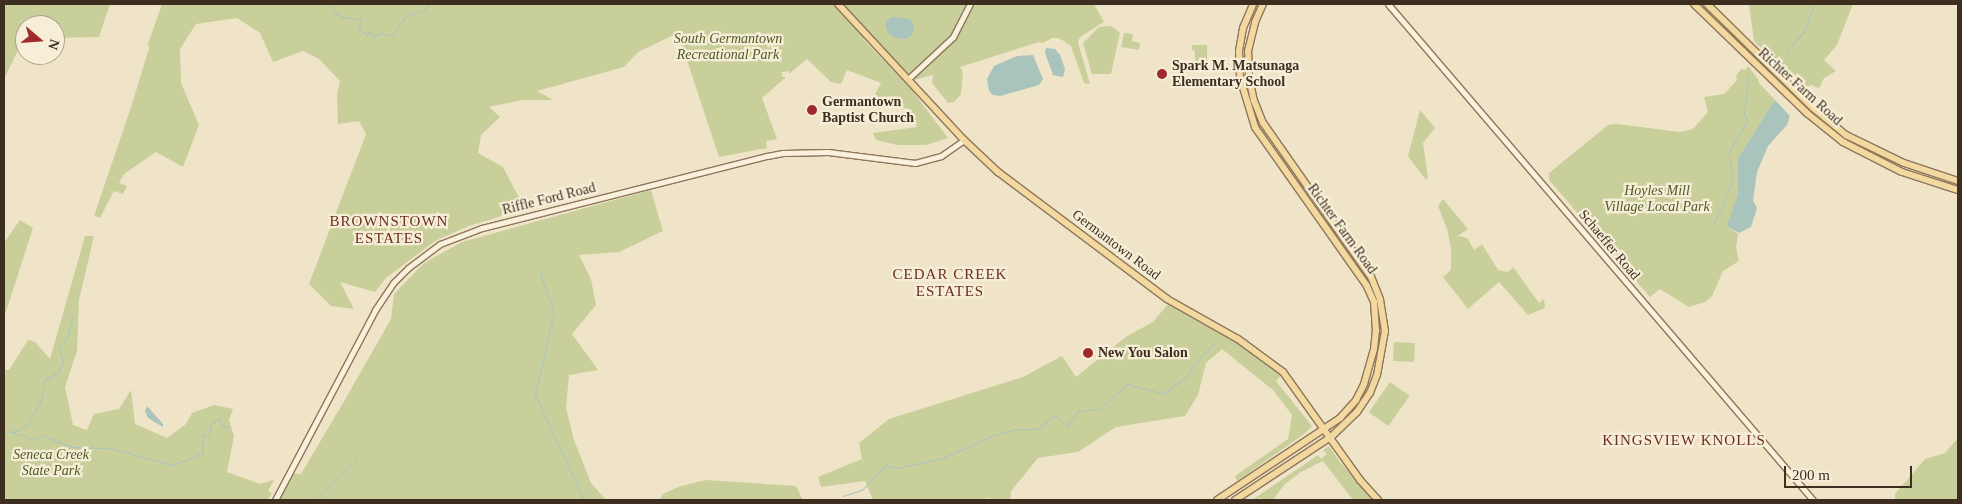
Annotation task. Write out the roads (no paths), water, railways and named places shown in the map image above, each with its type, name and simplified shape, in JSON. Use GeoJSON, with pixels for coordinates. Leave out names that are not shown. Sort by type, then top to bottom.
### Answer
{"type":"FeatureCollection","features":[{"type":"Feature","properties":{"kind":"main road","name":"Germantown Road"},"geometry":{"type":"LineString","coordinates":[[838,4],[964,140],[1019,189],[1167,299],[1238,339],[1283,372],[1360,480],[1378,500]]}},
{"type":"Feature","properties":{"kind":"main road","name":"Richter Farm Road"},"geometry":{"type":"LineString","coordinates":[[1217,500],[1333,424],[1350,406],[1364,384],[1374,350],[1376,318],[1374,302],[1367,286],[1255,127],[1240,78],[1239,51],[1243,28],[1253,4]]}},
{"type":"Feature","properties":{"kind":"main road","name":"Richter Farm Road"},"geometry":{"type":"LineString","coordinates":[[1234,500],[1331,437],[1357,412],[1370,394],[1382,354],[1385,331],[1376,289],[1364,265],[1279,147],[1263,123],[1254,101],[1248,77],[1248,51],[1254,22],[1263,4]]}},
{"type":"Feature","properties":{"kind":"main road","name":"Richter Farm Road"},"geometry":{"type":"LineString","coordinates":[[1694,4],[1808,114],[1843,142],[1902,172],[1958,190]]}},
{"type":"Feature","properties":{"kind":"main road","name":"Richter Farm Road"},"geometry":{"type":"LineString","coordinates":[[1708,4],[1806,102],[1846,134],[1904,163],[1958,181]]}},
{"type":"Feature","properties":{"kind":"street"},"geometry":{"type":"LineString","coordinates":[[908,78],[953,37],[970,4]]}},
{"type":"Feature","properties":{"kind":"street","name":"Schaeffer Road"},"geometry":{"type":"LineString","coordinates":[[1388,4],[1813,500]]}},
{"type":"Feature","properties":{"kind":"street","name":"Riffle Ford Road"},"geometry":{"type":"LineString","coordinates":[[275,500],[384,296],[415,261],[440,244],[482,228],[783,153],[828,152],[915,163],[941,156],[964,140]]}},
{"type":"Feature","properties":{"kind":"water"},"geometry":{"type":"Polygon","coordinates":[[[892,17],[910,19],[914,26],[912,35],[906,39],[895,38],[888,33],[885,22],[892,17]]]}},
{"type":"Feature","properties":{"kind":"water"},"geometry":{"type":"Polygon","coordinates":[[[1046,48],[1055,49],[1060,55],[1065,69],[1063,77],[1053,75],[1045,53],[1046,48]]]}},
{"type":"Feature","properties":{"kind":"water"},"geometry":{"type":"Polygon","coordinates":[[[1033,55],[1043,79],[1039,85],[1000,96],[993,95],[989,91],[987,79],[994,66],[1017,56],[1033,55]]]}},
{"type":"Feature","properties":{"kind":"water"},"geometry":{"type":"Polygon","coordinates":[[[1775,100],[1790,116],[1787,125],[1768,146],[1757,172],[1753,201],[1757,208],[1751,227],[1739,233],[1727,226],[1738,193],[1738,158],[1775,100]]]}},
{"type":"Feature","properties":{"kind":"water"},"geometry":{"type":"Polygon","coordinates":[[[147,406],[163,424],[163,427],[148,418],[145,411],[147,406]]]}},
{"type":"Feature","properties":{"kind":"waterway"},"geometry":{"type":"LineString","coordinates":[[332,4],[334,13],[346,18],[361,19],[359,29],[367,35],[370,31],[372,37],[381,33],[392,36],[407,15],[423,11],[430,4]]}},
{"type":"Feature","properties":{"kind":"waterway"},"geometry":{"type":"LineString","coordinates":[[1785,53],[1804,32],[1814,4]]}},
{"type":"Feature","properties":{"kind":"waterway"},"geometry":{"type":"LineString","coordinates":[[1713,223],[1723,208],[1726,193],[1730,188],[1732,176],[1729,158],[1730,149],[1747,122],[1744,113],[1749,75]]}},
{"type":"Feature","properties":{"kind":"waterway"},"geometry":{"type":"LineString","coordinates":[[540,273],[554,312],[535,395],[584,500]]}},
{"type":"Feature","properties":{"kind":"waterway"},"geometry":{"type":"LineString","coordinates":[[14,432],[28,424],[41,400],[44,381],[58,372],[63,362],[59,348],[67,338],[73,316]]}},
{"type":"Feature","properties":{"kind":"waterway"},"geometry":{"type":"LineString","coordinates":[[843,496],[862,490],[885,465],[896,468],[943,458],[994,435],[1016,429],[1037,429],[1055,415],[1067,426],[1078,411],[1099,409],[1127,384],[1164,394],[1188,375],[1191,367],[1215,342]]}},
{"type":"Feature","properties":{"kind":"waterway"},"geometry":{"type":"LineString","coordinates":[[4,433],[9,431],[35,440],[41,435],[73,447],[109,448],[173,465],[203,453],[202,436],[209,435],[211,424],[218,418],[224,427],[229,426]]}},
{"type":"Feature","properties":{"kind":"waterway"},"geometry":{"type":"LineString","coordinates":[[316,500],[357,459]]}},
{"type":"Feature","properties":{"kind":"place","name":"Spark M. Matsunaga Elementary School"},"geometry":{"type":"Point","coordinates":[1162,74]}},
{"type":"Feature","properties":{"kind":"place","name":"Germantown Baptist Church"},"geometry":{"type":"Point","coordinates":[812,110]}},
{"type":"Feature","properties":{"kind":"place","name":"New You Salon"},"geometry":{"type":"Point","coordinates":[1088,353]}},
{"type":"Feature","properties":{"kind":"district","name":"BROWNSTOWN ESTATES"},"geometry":{"type":"Point","coordinates":[389,230]}},
{"type":"Feature","properties":{"kind":"district","name":"CEDAR CREEK ESTATES"},"geometry":{"type":"Point","coordinates":[950,282]}},
{"type":"Feature","properties":{"kind":"district","name":"KINGSVIEW KNOLLS"},"geometry":{"type":"Point","coordinates":[1684,441]}},
{"type":"Feature","properties":{"kind":"park label","name":"South Germantown Recreational Park"},"geometry":{"type":"Point","coordinates":[728,48]}},
{"type":"Feature","properties":{"kind":"park label","name":"Hoyles Mill Village Local Park"},"geometry":{"type":"Point","coordinates":[1657,200]}},
{"type":"Feature","properties":{"kind":"park label","name":"Seneca Creek State Park"},"geometry":{"type":"Point","coordinates":[51,464]}}]}
